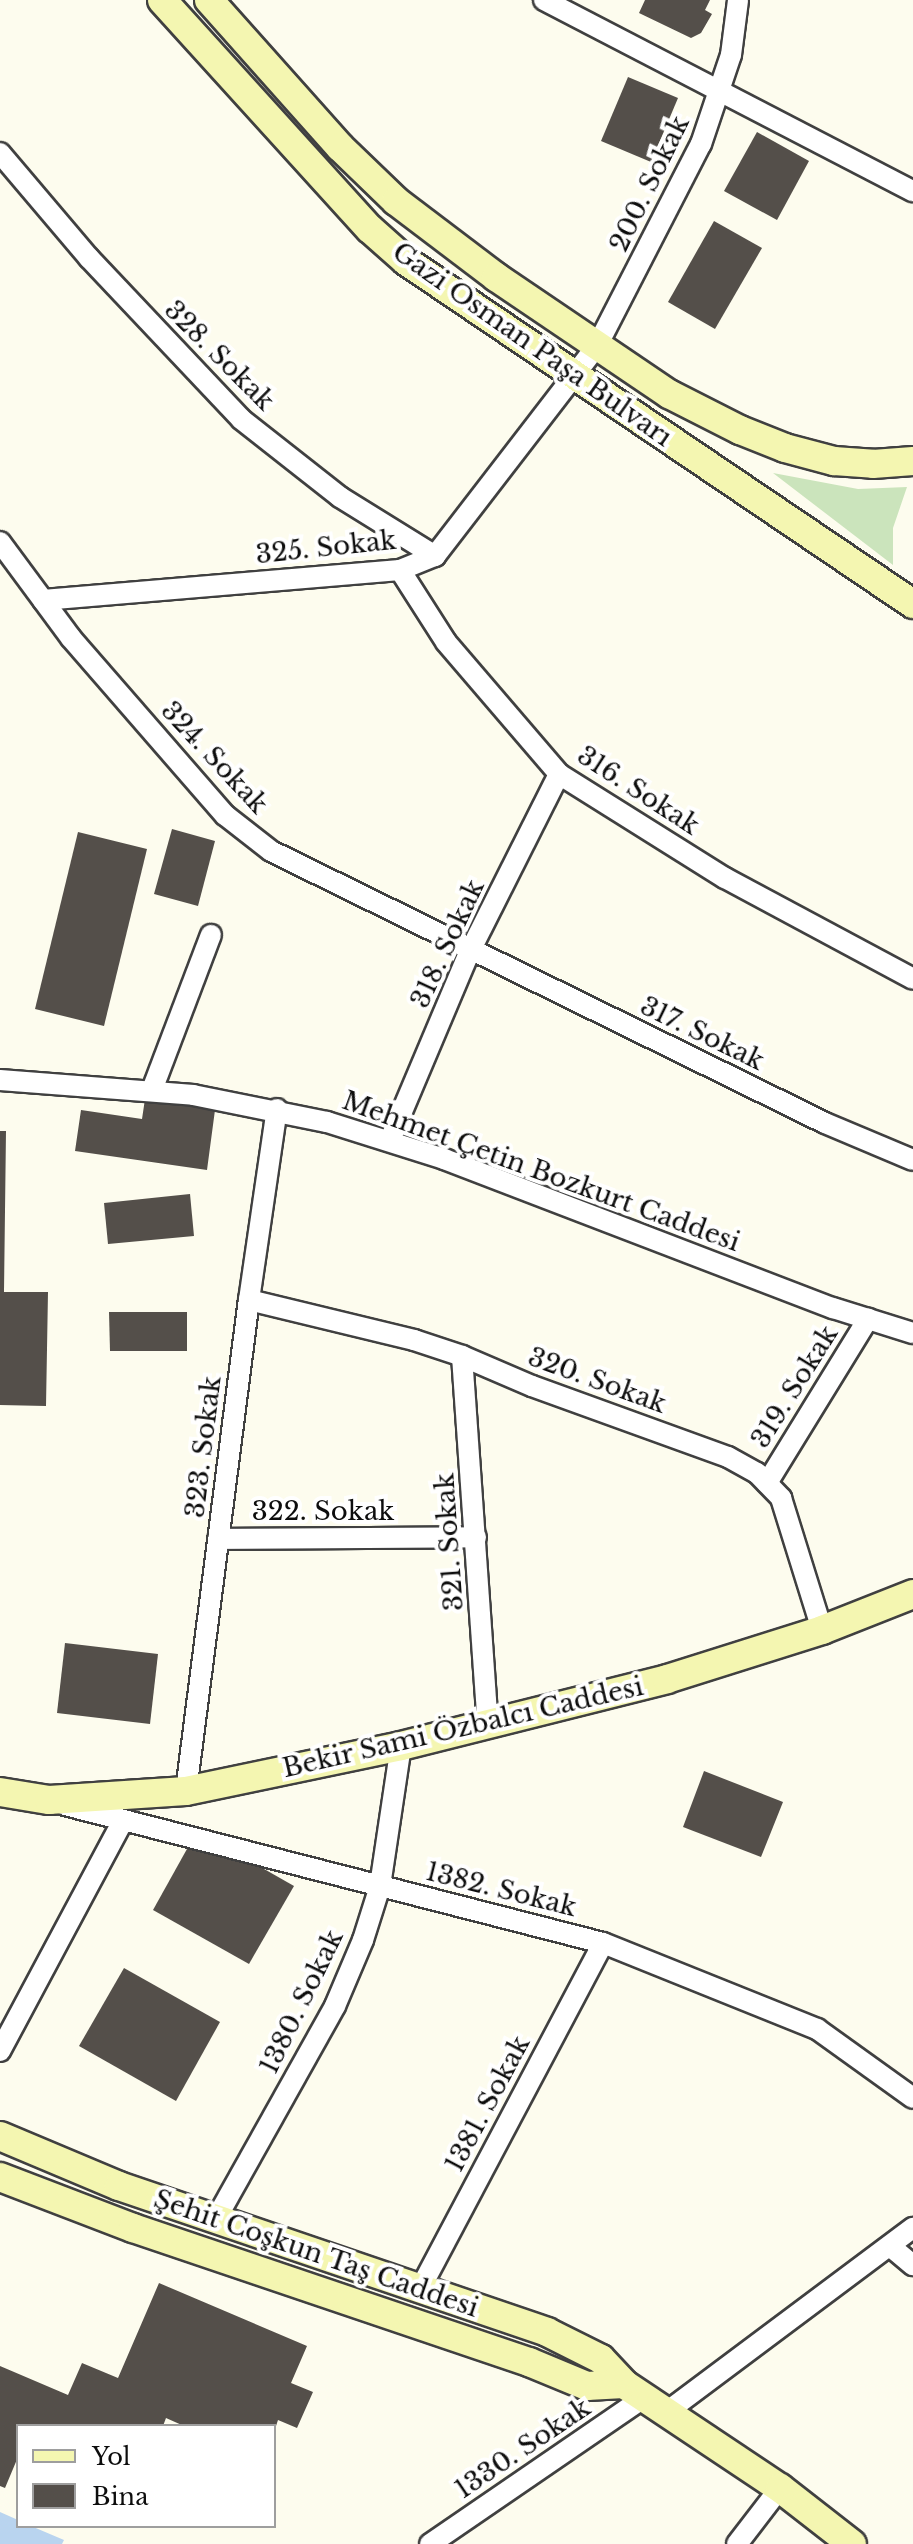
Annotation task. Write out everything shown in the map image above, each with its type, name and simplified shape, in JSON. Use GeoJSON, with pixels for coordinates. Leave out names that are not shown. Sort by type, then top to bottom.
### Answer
{"type":"FeatureCollection","features":[{"type":"Feature","properties":{"kind":"street","name":"Gazi Osman Paşa Bulvarı"},"geometry":{"type":"LineString","coordinates":[[162,0],[370,229],[430,278],[913,604]]}},
{"type":"Feature","properties":{"kind":"street","name":"Gazi Osman Paşa Bulvarı"},"geometry":{"type":"LineString","coordinates":[[209,0],[366,175],[432,231],[669,394],[740,430],[785,448],[847,462],[913,461]]}},
{"type":"Feature","properties":{"kind":"street"},"geometry":{"type":"LineString","coordinates":[[544,0],[913,191]]}},
{"type":"Feature","properties":{"kind":"street","name":"200. Sokak"},"geometry":{"type":"LineString","coordinates":[[575,378],[598,344],[701,144],[721,94],[731,55],[738,0]]}},
{"type":"Feature","properties":{"kind":"street","name":"328. Sokak"},"geometry":{"type":"LineString","coordinates":[[0,153],[89,258],[241,419],[340,497],[435,556]]}},
{"type":"Feature","properties":{"kind":"street","name":"325. Sokak"},"geometry":{"type":"LineString","coordinates":[[43,600],[400,570],[435,556],[575,378]]}},
{"type":"Feature","properties":{"kind":"street","name":"324. Sokak"},"geometry":{"type":"LineString","coordinates":[[0,542],[71,638],[225,815],[271,851],[310,873],[470,951]]}},
{"type":"Feature","properties":{"kind":"street","name":"316. Sokak"},"geometry":{"type":"LineString","coordinates":[[400,570],[446,642],[559,774],[725,878],[913,979]]}},
{"type":"Feature","properties":{"kind":"street","name":"318. Sokak"},"geometry":{"type":"LineString","coordinates":[[390,1140],[470,951],[559,774]]}},
{"type":"Feature","properties":{"kind":"street"},"geometry":{"type":"LineString","coordinates":[[152,1090],[211,935]]}},
{"type":"Feature","properties":{"kind":"street","name":"317. Sokak"},"geometry":{"type":"LineString","coordinates":[[470,951],[825,1123],[913,1160]]}},
{"type":"Feature","properties":{"kind":"street","name":"Mehmet Çetin Bozkurt Caddesi"},"geometry":{"type":"LineString","coordinates":[[0,1080],[152,1090],[277,1109],[390,1140],[868,1319],[913,1333]]}},
{"type":"Feature","properties":{"kind":"street","name":"323. Sokak"},"geometry":{"type":"LineString","coordinates":[[186,1791],[249,1300],[277,1109]]}},
{"type":"Feature","properties":{"kind":"street","name":"320. Sokak"},"geometry":{"type":"LineString","coordinates":[[249,1300],[414,1340],[462,1356],[532,1386],[728,1457],[757,1473],[781,1498],[792,1525],[822,1630]]}},
{"type":"Feature","properties":{"kind":"street","name":"319. Sokak"},"geometry":{"type":"LineString","coordinates":[[767,1483],[868,1319]]}},
{"type":"Feature","properties":{"kind":"street","name":"321. Sokak"},"geometry":{"type":"LineString","coordinates":[[462,1356],[488,1724]]}},
{"type":"Feature","properties":{"kind":"street","name":"322. Sokak"},"geometry":{"type":"LineString","coordinates":[[218,1539],[476,1537]]}},
{"type":"Feature","properties":{"kind":"street","name":"Bekir Sami Özbalcı Caddesi"},"geometry":{"type":"LineString","coordinates":[[0,1792],[49,1800],[186,1791],[401,1746],[667,1679],[822,1630],[913,1594]]}},
{"type":"Feature","properties":{"kind":"street","name":"1380. Sokak"},"geometry":{"type":"LineString","coordinates":[[216,2219],[335,2006],[363,1940],[380,1886],[401,1746]]}},
{"type":"Feature","properties":{"kind":"street","name":"1382. Sokak"},"geometry":{"type":"LineString","coordinates":[[49,1800],[603,1943],[817,2029],[913,2098]]}},
{"type":"Feature","properties":{"kind":"street"},"geometry":{"type":"LineString","coordinates":[[0,2051],[123,1821]]}},
{"type":"Feature","properties":{"kind":"street","name":"1381. Sokak"},"geometry":{"type":"LineString","coordinates":[[420,2289],[603,1943]]}},
{"type":"Feature","properties":{"kind":"street","name":"Şehit Coşkun Taş Caddesi"},"geometry":{"type":"LineString","coordinates":[[0,2136],[119,2186],[547,2332],[601,2359],[646,2397],[780,2488],[852,2544]]}},
{"type":"Feature","properties":{"kind":"street","name":"Şehit Coşkun Taş Caddesi"},"geometry":{"type":"LineString","coordinates":[[0,2177],[133,2228],[529,2362],[587,2386],[646,2397]]}},
{"type":"Feature","properties":{"kind":"street","name":"1330. Sokak"},"geometry":{"type":"LineString","coordinates":[[430,2544],[646,2397],[890,2246],[913,2228]]}},
{"type":"Feature","properties":{"kind":"street"},"geometry":{"type":"LineString","coordinates":[[890,2246],[913,2265]]}},
{"type":"Feature","properties":{"kind":"street"},"geometry":{"type":"LineString","coordinates":[[737,2544],[780,2488]]}},
{"type":"Feature","properties":{"kind":"green space"},"geometry":{"type":"Polygon","coordinates":[[[773,473],[858,489],[907,487],[893,528],[893,565],[773,473]]]}},
{"type":"Feature","properties":{"kind":"water"},"geometry":{"type":"Polygon","coordinates":[[[0,2512],[16,2519],[16,2528],[36,2528],[64,2540],[62,2544],[0,2544],[0,2512]]]}},
{"type":"Feature","properties":{"kind":"building"},"geometry":{"type":"Polygon","coordinates":[[[645,0],[710,0],[705,10],[712,14],[701,33],[691,38],[639,13],[645,0]]]}},
{"type":"Feature","properties":{"kind":"building"},"geometry":{"type":"Polygon","coordinates":[[[628,77],[678,98],[651,162],[601,141],[628,77]]]}},
{"type":"Feature","properties":{"kind":"building"},"geometry":{"type":"Polygon","coordinates":[[[757,132],[809,161],[777,220],[724,191],[757,132]]]}},
{"type":"Feature","properties":{"kind":"building"},"geometry":{"type":"Polygon","coordinates":[[[714,221],[762,248],[715,329],[668,302],[714,221]]]}},
{"type":"Feature","properties":{"kind":"building"},"geometry":{"type":"Polygon","coordinates":[[[172,829],[215,841],[198,906],[154,894],[172,829]]]}},
{"type":"Feature","properties":{"kind":"building"},"geometry":{"type":"Polygon","coordinates":[[[78,832],[147,849],[104,1026],[35,1009],[78,832]]]}},
{"type":"Feature","properties":{"kind":"building"},"geometry":{"type":"Polygon","coordinates":[[[145,1099],[215,1110],[207,1170],[75,1151],[81,1110],[142,1119],[145,1099]]]}},
{"type":"Feature","properties":{"kind":"building"},"geometry":{"type":"Polygon","coordinates":[[[0,1131],[6,1131],[4,1292],[48,1292],[46,1406],[0,1405],[0,1131]]]}},
{"type":"Feature","properties":{"kind":"building"},"geometry":{"type":"Polygon","coordinates":[[[190,1194],[194,1236],[108,1244],[104,1203],[190,1194]]]}},
{"type":"Feature","properties":{"kind":"building"},"geometry":{"type":"Polygon","coordinates":[[[109,1312],[187,1312],[187,1351],[110,1351],[109,1312]]]}},
{"type":"Feature","properties":{"kind":"building"},"geometry":{"type":"Polygon","coordinates":[[[65,1643],[158,1654],[150,1724],[57,1713],[65,1643]]]}},
{"type":"Feature","properties":{"kind":"building"},"geometry":{"type":"Polygon","coordinates":[[[704,1771],[783,1802],[761,1857],[683,1827],[704,1771]]]}},
{"type":"Feature","properties":{"kind":"building"},"geometry":{"type":"Polygon","coordinates":[[[197,1831],[294,1886],[249,1964],[153,1910],[197,1831]]]}},
{"type":"Feature","properties":{"kind":"building"},"geometry":{"type":"Polygon","coordinates":[[[124,1968],[220,2022],[176,2101],[79,2046],[124,1968]]]}},
{"type":"Feature","properties":{"kind":"building"},"geometry":{"type":"Polygon","coordinates":[[[159,2283],[307,2346],[291,2383],[313,2392],[297,2428],[278,2420],[276,2426],[180,2424],[166,2418],[164,2424],[16,2424],[16,2462],[5,2488],[0,2486],[0,2366],[68,2395],[82,2363],[118,2378],[159,2283]]]}}]}
